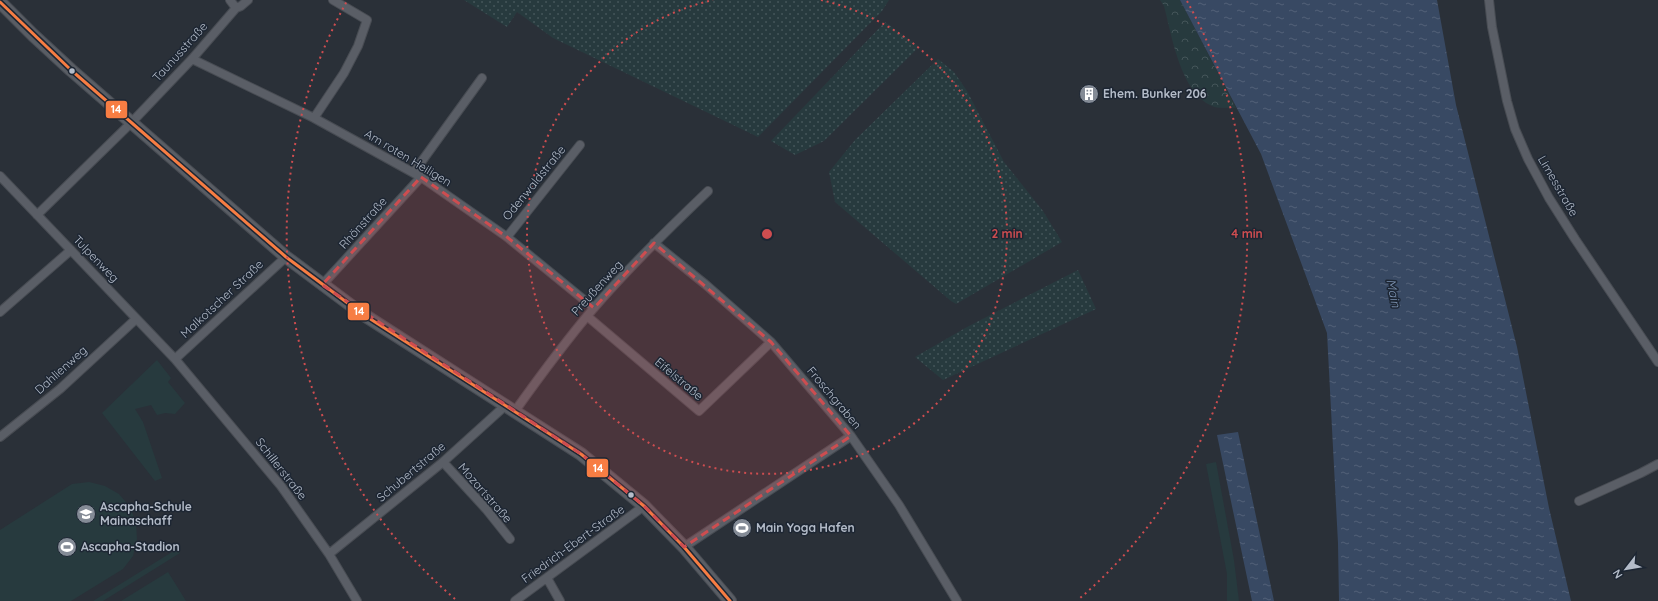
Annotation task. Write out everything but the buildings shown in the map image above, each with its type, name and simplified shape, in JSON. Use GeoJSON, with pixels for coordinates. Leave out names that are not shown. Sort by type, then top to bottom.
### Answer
{"type":"FeatureCollection","features":[{"type":"Feature","properties":{"kind":"street"},"geometry":{"type":"LineString","coordinates":[[230,0],[236,8]]}},
{"type":"Feature","properties":{"kind":"street","name":"Taunusstraße"},"geometry":{"type":"LineString","coordinates":[[37,214],[130,123],[192,59],[236,8],[248,0]]}},
{"type":"Feature","properties":{"kind":"street"},"geometry":{"type":"LineString","coordinates":[[314,118],[344,73],[358,46],[367,20],[333,0]]}},
{"type":"Feature","properties":{"kind":"street","name":"Limesstraße"},"geometry":{"type":"LineString","coordinates":[[1489,0],[1492,27],[1507,101],[1528,159],[1564,222],[1658,362]]}},
{"type":"Feature","properties":{"kind":"street"},"geometry":{"type":"LineString","coordinates":[[0,2],[44,45],[130,123],[286,257],[361,313],[581,454],[644,506],[684,547],[730,601]]}},
{"type":"Feature","properties":{"kind":"street","name":"Am roten Heiligen"},"geometry":{"type":"LineString","coordinates":[[192,59],[314,118],[417,175],[507,237],[594,308]]}},
{"type":"Feature","properties":{"kind":"street","name":"Rhönstraße"},"geometry":{"type":"LineString","coordinates":[[322,285],[417,175],[482,78]]}},
{"type":"Feature","properties":{"kind":"street","name":"Odenwaldstraße"},"geometry":{"type":"LineString","coordinates":[[507,237],[580,145]]}},
{"type":"Feature","properties":{"kind":"street","name":"Tulpenweg"},"geometry":{"type":"LineString","coordinates":[[1,179],[37,214],[175,360]]}},
{"type":"Feature","properties":{"kind":"street","name":"Preußenweg"},"geometry":{"type":"LineString","coordinates":[[510,408],[594,308],[654,243],[708,190]]}},
{"type":"Feature","properties":{"kind":"street","name":"Froschgraben"},"geometry":{"type":"LineString","coordinates":[[654,243],[705,284],[771,342],[851,436],[899,505],[957,601]]}},
{"type":"Feature","properties":{"kind":"street"},"geometry":{"type":"LineString","coordinates":[[0,312],[71,250]]}},
{"type":"Feature","properties":{"kind":"street","name":"Malkotscher Straße"},"geometry":{"type":"LineString","coordinates":[[175,360],[286,257]]}},
{"type":"Feature","properties":{"kind":"street","name":"Eifelstraße"},"geometry":{"type":"LineString","coordinates":[[587,316],[699,411],[771,342]]}},
{"type":"Feature","properties":{"kind":"street","name":"Dahlienweg"},"geometry":{"type":"LineString","coordinates":[[0,437],[60,389],[136,319]]}},
{"type":"Feature","properties":{"kind":"street","name":"Schillerstraße"},"geometry":{"type":"LineString","coordinates":[[175,360],[281,486],[329,554],[357,601]]}},
{"type":"Feature","properties":{"kind":"street","name":"Schubertstraße"},"geometry":{"type":"LineString","coordinates":[[329,554],[510,408]]}},
{"type":"Feature","properties":{"kind":"street"},"geometry":{"type":"LineString","coordinates":[[684,547],[851,436]]}},
{"type":"Feature","properties":{"kind":"street","name":"Mozartstraße"},"geometry":{"type":"LineString","coordinates":[[443,462],[486,509],[510,539]]}},
{"type":"Feature","properties":{"kind":"street"},"geometry":{"type":"LineString","coordinates":[[1579,501],[1658,464]]}},
{"type":"Feature","properties":{"kind":"street","name":"Friedrich-Ebert-Straße"},"geometry":{"type":"LineString","coordinates":[[515,601],[644,506]]}},
{"type":"Feature","properties":{"kind":"street"},"geometry":{"type":"LineString","coordinates":[[547,578],[560,601]]}},
{"type":"Feature","properties":{"kind":"highlighted area"},"geometry":{"type":"Polygon","coordinates":[[[421,177],[507,237],[594,308],[654,243],[771,342],[851,436],[684,547],[644,506],[581,454],[322,285],[421,177]]]}},
{"type":"Feature","properties":{"kind":"green space"},"geometry":{"type":"Polygon","coordinates":[[[464,0],[889,0],[882,11],[758,137],[553,38],[517,12],[507,27],[464,0]]]}},
{"type":"Feature","properties":{"kind":"green space"},"geometry":{"type":"Polygon","coordinates":[[[1160,0],[1180,0],[1236,108],[1212,106],[1201,99],[1192,89],[1179,62],[1164,6],[1160,0]]]}},
{"type":"Feature","properties":{"kind":"green space"},"geometry":{"type":"Polygon","coordinates":[[[885,22],[919,47],[824,141],[795,155],[771,141],[885,22]]]}},
{"type":"Feature","properties":{"kind":"green space"},"geometry":{"type":"Polygon","coordinates":[[[938,59],[954,72],[967,91],[1004,162],[1043,211],[1062,242],[956,304],[835,202],[829,172],[855,140],[938,59]]]}},
{"type":"Feature","properties":{"kind":"green space"},"geometry":{"type":"Polygon","coordinates":[[[1078,270],[1096,309],[943,380],[915,357],[967,327],[1078,270]]]}},
{"type":"Feature","properties":{"kind":"green space"},"geometry":{"type":"Polygon","coordinates":[[[157,360],[171,378],[168,382],[185,403],[175,414],[165,413],[157,415],[151,405],[135,409],[143,422],[162,478],[155,481],[102,413],[157,360]]]}},
{"type":"Feature","properties":{"kind":"green space"},"geometry":{"type":"Polygon","coordinates":[[[1216,462],[1234,560],[1239,601],[1227,601],[1227,574],[1206,464],[1216,462]]]}},
{"type":"Feature","properties":{"kind":"green space","name":"Ascapha-Stadion"},"geometry":{"type":"Polygon","coordinates":[[[89,482],[105,486],[119,494],[130,507],[136,523],[137,539],[133,556],[123,569],[71,601],[0,601],[0,530],[72,484],[89,482]]]}},
{"type":"Feature","properties":{"kind":"green space"},"geometry":{"type":"Polygon","coordinates":[[[177,549],[180,553],[103,601],[93,601],[177,549]]]}},
{"type":"Feature","properties":{"kind":"green space"},"geometry":{"type":"Polygon","coordinates":[[[168,572],[186,601],[121,601],[168,572]]]}},
{"type":"Feature","properties":{"kind":"water","name":"Main"},"geometry":{"type":"Polygon","coordinates":[[[1180,0],[1437,0],[1456,105],[1517,347],[1549,508],[1571,601],[1339,601],[1338,543],[1327,333],[1261,154],[1180,0]]]}},
{"type":"Feature","properties":{"kind":"water"},"geometry":{"type":"Polygon","coordinates":[[[1238,432],[1274,601],[1252,601],[1217,435],[1238,432]]]}},
{"type":"Feature","properties":{"kind":"transit line","name":"14"},"geometry":{"type":"LineString","coordinates":[[0,2],[71,70],[286,257],[361,313],[581,454],[644,506],[684,547],[730,601]]}},
{"type":"Feature","properties":{"kind":"place","name":"Ehem. Bunker 206"},"geometry":{"type":"Point","coordinates":[1089,94]}},
{"type":"Feature","properties":{"kind":"place","name":"Ascapha-Schule Mainaschaff"},"geometry":{"type":"Point","coordinates":[86,514]}},
{"type":"Feature","properties":{"kind":"place","name":"Main Yoga Hafen"},"geometry":{"type":"Point","coordinates":[742,528]}},
{"type":"Feature","properties":{"kind":"place","name":"Ascapha-Stadion"},"geometry":{"type":"Point","coordinates":[67,547]}}]}
